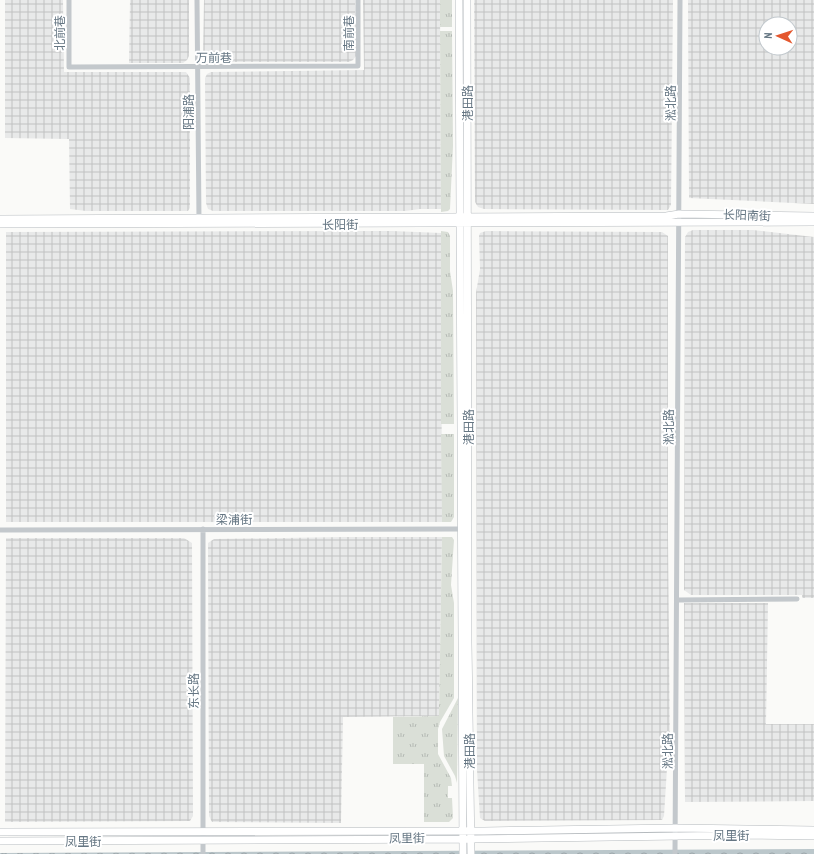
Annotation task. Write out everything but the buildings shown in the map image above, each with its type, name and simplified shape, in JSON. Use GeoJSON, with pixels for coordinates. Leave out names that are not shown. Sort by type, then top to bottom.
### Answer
{"type":"FeatureCollection","features":[{"type":"Feature","properties":{"kind":"main road","name":"港田路"},"geometry":{"type":"LineString","coordinates":[[459,0],[464,221]]}},
{"type":"Feature","properties":{"kind":"main road","name":"港田路"},"geometry":{"type":"LineString","coordinates":[[467,0],[464,221],[466,830],[470,839],[471,853]]}},
{"type":"Feature","properties":{"kind":"main road","name":"长阳街"},"geometry":{"type":"LineString","coordinates":[[464,221],[666,216],[679,214]]}},
{"type":"Feature","properties":{"kind":"main road","name":"长阳南街"},"geometry":{"type":"LineString","coordinates":[[679,214],[814,216]]}},
{"type":"Feature","properties":{"kind":"main road","name":"长阳街"},"geometry":{"type":"LineString","coordinates":[[0,219],[198,222]]}},
{"type":"Feature","properties":{"kind":"main road","name":"长阳街"},"geometry":{"type":"LineString","coordinates":[[0,224],[464,221],[679,222]]}},
{"type":"Feature","properties":{"kind":"main road","name":"长阳南街"},"geometry":{"type":"LineString","coordinates":[[679,222],[814,222]]}},
{"type":"Feature","properties":{"kind":"main road","name":"港田路"},"geometry":{"type":"LineString","coordinates":[[463,853],[462,838],[466,830]]}},
{"type":"Feature","properties":{"kind":"main road","name":"凤里街"},"geometry":{"type":"LineString","coordinates":[[0,832],[466,830],[676,832],[814,836]]}},
{"type":"Feature","properties":{"kind":"main road","name":"凤里街"},"geometry":{"type":"LineString","coordinates":[[0,841],[470,839],[676,832],[814,830]]}},
{"type":"Feature","properties":{"kind":"street","name":"北前巷"},"geometry":{"type":"LineString","coordinates":[[68,0],[69,67]]}},
{"type":"Feature","properties":{"kind":"street","name":"阳浦路"},"geometry":{"type":"LineString","coordinates":[[197,0],[198,222]]}},
{"type":"Feature","properties":{"kind":"street","name":"南前巷"},"geometry":{"type":"LineString","coordinates":[[358,0],[358,66]]}},
{"type":"Feature","properties":{"kind":"street","name":"淞北路"},"geometry":{"type":"LineString","coordinates":[[676,852],[680,0]]}},
{"type":"Feature","properties":{"kind":"street","name":"万前巷"},"geometry":{"type":"LineString","coordinates":[[69,67],[358,66]]}},
{"type":"Feature","properties":{"kind":"street","name":"东长路"},"geometry":{"type":"LineString","coordinates":[[203,852],[204,529]]}},
{"type":"Feature","properties":{"kind":"street","name":"梁浦街"},"geometry":{"type":"LineString","coordinates":[[0,530],[465,529]]}},
{"type":"Feature","properties":{"kind":"street"},"geometry":{"type":"LineString","coordinates":[[678,600],[797,599]]}},
{"type":"Feature","properties":{"kind":"shaded area"},"geometry":{"type":"Polygon","coordinates":[[[5,0],[63,0],[64,72],[186,72],[190,78],[190,208],[188,211],[86,211],[70,209],[69,139],[5,138],[5,0]]]}},
{"type":"Feature","properties":{"kind":"shaded area"},"geometry":{"type":"Polygon","coordinates":[[[130,0],[189,0],[189,56],[187,60],[183,63],[129,63],[130,0]]]}},
{"type":"Feature","properties":{"kind":"shaded area"},"geometry":{"type":"Polygon","coordinates":[[[204,0],[355,0],[356,56],[349,62],[207,62],[203,57],[204,0]]]}},
{"type":"Feature","properties":{"kind":"shaded area"},"geometry":{"type":"Polygon","coordinates":[[[363,0],[440,0],[441,209],[405,211],[213,211],[208,209],[206,203],[205,78],[207,74],[211,72],[364,70],[363,0]]]}},
{"type":"Feature","properties":{"kind":"shaded area"},"geometry":{"type":"Polygon","coordinates":[[[474,0],[673,0],[671,205],[668,210],[484,209],[478,207],[475,202],[474,0]]]}},
{"type":"Feature","properties":{"kind":"shaded area"},"geometry":{"type":"Polygon","coordinates":[[[688,0],[814,0],[814,204],[689,198],[688,0]]]}},
{"type":"Feature","properties":{"kind":"shaded area"},"geometry":{"type":"Polygon","coordinates":[[[693,230],[753,230],[814,237],[814,598],[802,598],[802,595],[691,595],[684,590],[685,237],[688,232],[693,230]]]}},
{"type":"Feature","properties":{"kind":"shaded area"},"geometry":{"type":"Polygon","coordinates":[[[392,231],[441,233],[442,522],[6,522],[6,232],[392,231]]]}},
{"type":"Feature","properties":{"kind":"shaded area"},"geometry":{"type":"Polygon","coordinates":[[[486,231],[662,232],[668,236],[670,752],[667,768],[664,816],[662,820],[485,821],[480,818],[477,770],[476,293],[480,269],[479,236],[480,233],[486,231]]]}},
{"type":"Feature","properties":{"kind":"shaded area"},"geometry":{"type":"Polygon","coordinates":[[[442,537],[439,716],[343,717],[341,823],[212,822],[209,816],[208,543],[214,539],[442,537]]]}},
{"type":"Feature","properties":{"kind":"shaded area"},"geometry":{"type":"Polygon","coordinates":[[[6,538],[184,538],[192,543],[193,816],[190,821],[5,822],[6,538]]]}},
{"type":"Feature","properties":{"kind":"shaded area"},"geometry":{"type":"Polygon","coordinates":[[[684,603],[768,603],[766,724],[814,724],[814,801],[685,802],[684,603]]]}},
{"type":"Feature","properties":{"kind":"green space"},"geometry":{"type":"Polygon","coordinates":[[[440,0],[452,0],[452,27],[440,27],[440,0]]]}},
{"type":"Feature","properties":{"kind":"green space"},"geometry":{"type":"Polygon","coordinates":[[[440,31],[452,31],[453,146],[450,209],[448,211],[441,212],[440,31]]]}},
{"type":"Feature","properties":{"kind":"green space"},"geometry":{"type":"Polygon","coordinates":[[[441,231],[448,232],[450,236],[450,271],[453,291],[454,424],[441,424],[441,231]]]}},
{"type":"Feature","properties":{"kind":"green space"},"geometry":{"type":"Polygon","coordinates":[[[441,434],[454,434],[454,517],[451,522],[442,522],[441,434]]]}},
{"type":"Feature","properties":{"kind":"green space"},"geometry":{"type":"Polygon","coordinates":[[[442,537],[452,537],[454,540],[451,585],[454,603],[454,698],[440,722],[438,729],[438,754],[451,778],[452,786],[448,786],[448,798],[452,798],[453,818],[449,822],[424,822],[424,764],[393,764],[393,717],[439,716],[442,537]]]}},
{"type":"Feature","properties":{"kind":"green space"},"geometry":{"type":"Polygon","coordinates":[[[458,698],[457,783],[455,776],[444,756],[442,729],[458,698]]]}},
{"type":"Feature","properties":{"kind":"water"},"geometry":{"type":"Polygon","coordinates":[[[814,849],[814,854],[0,854],[0,853],[814,849]]]}}]}
